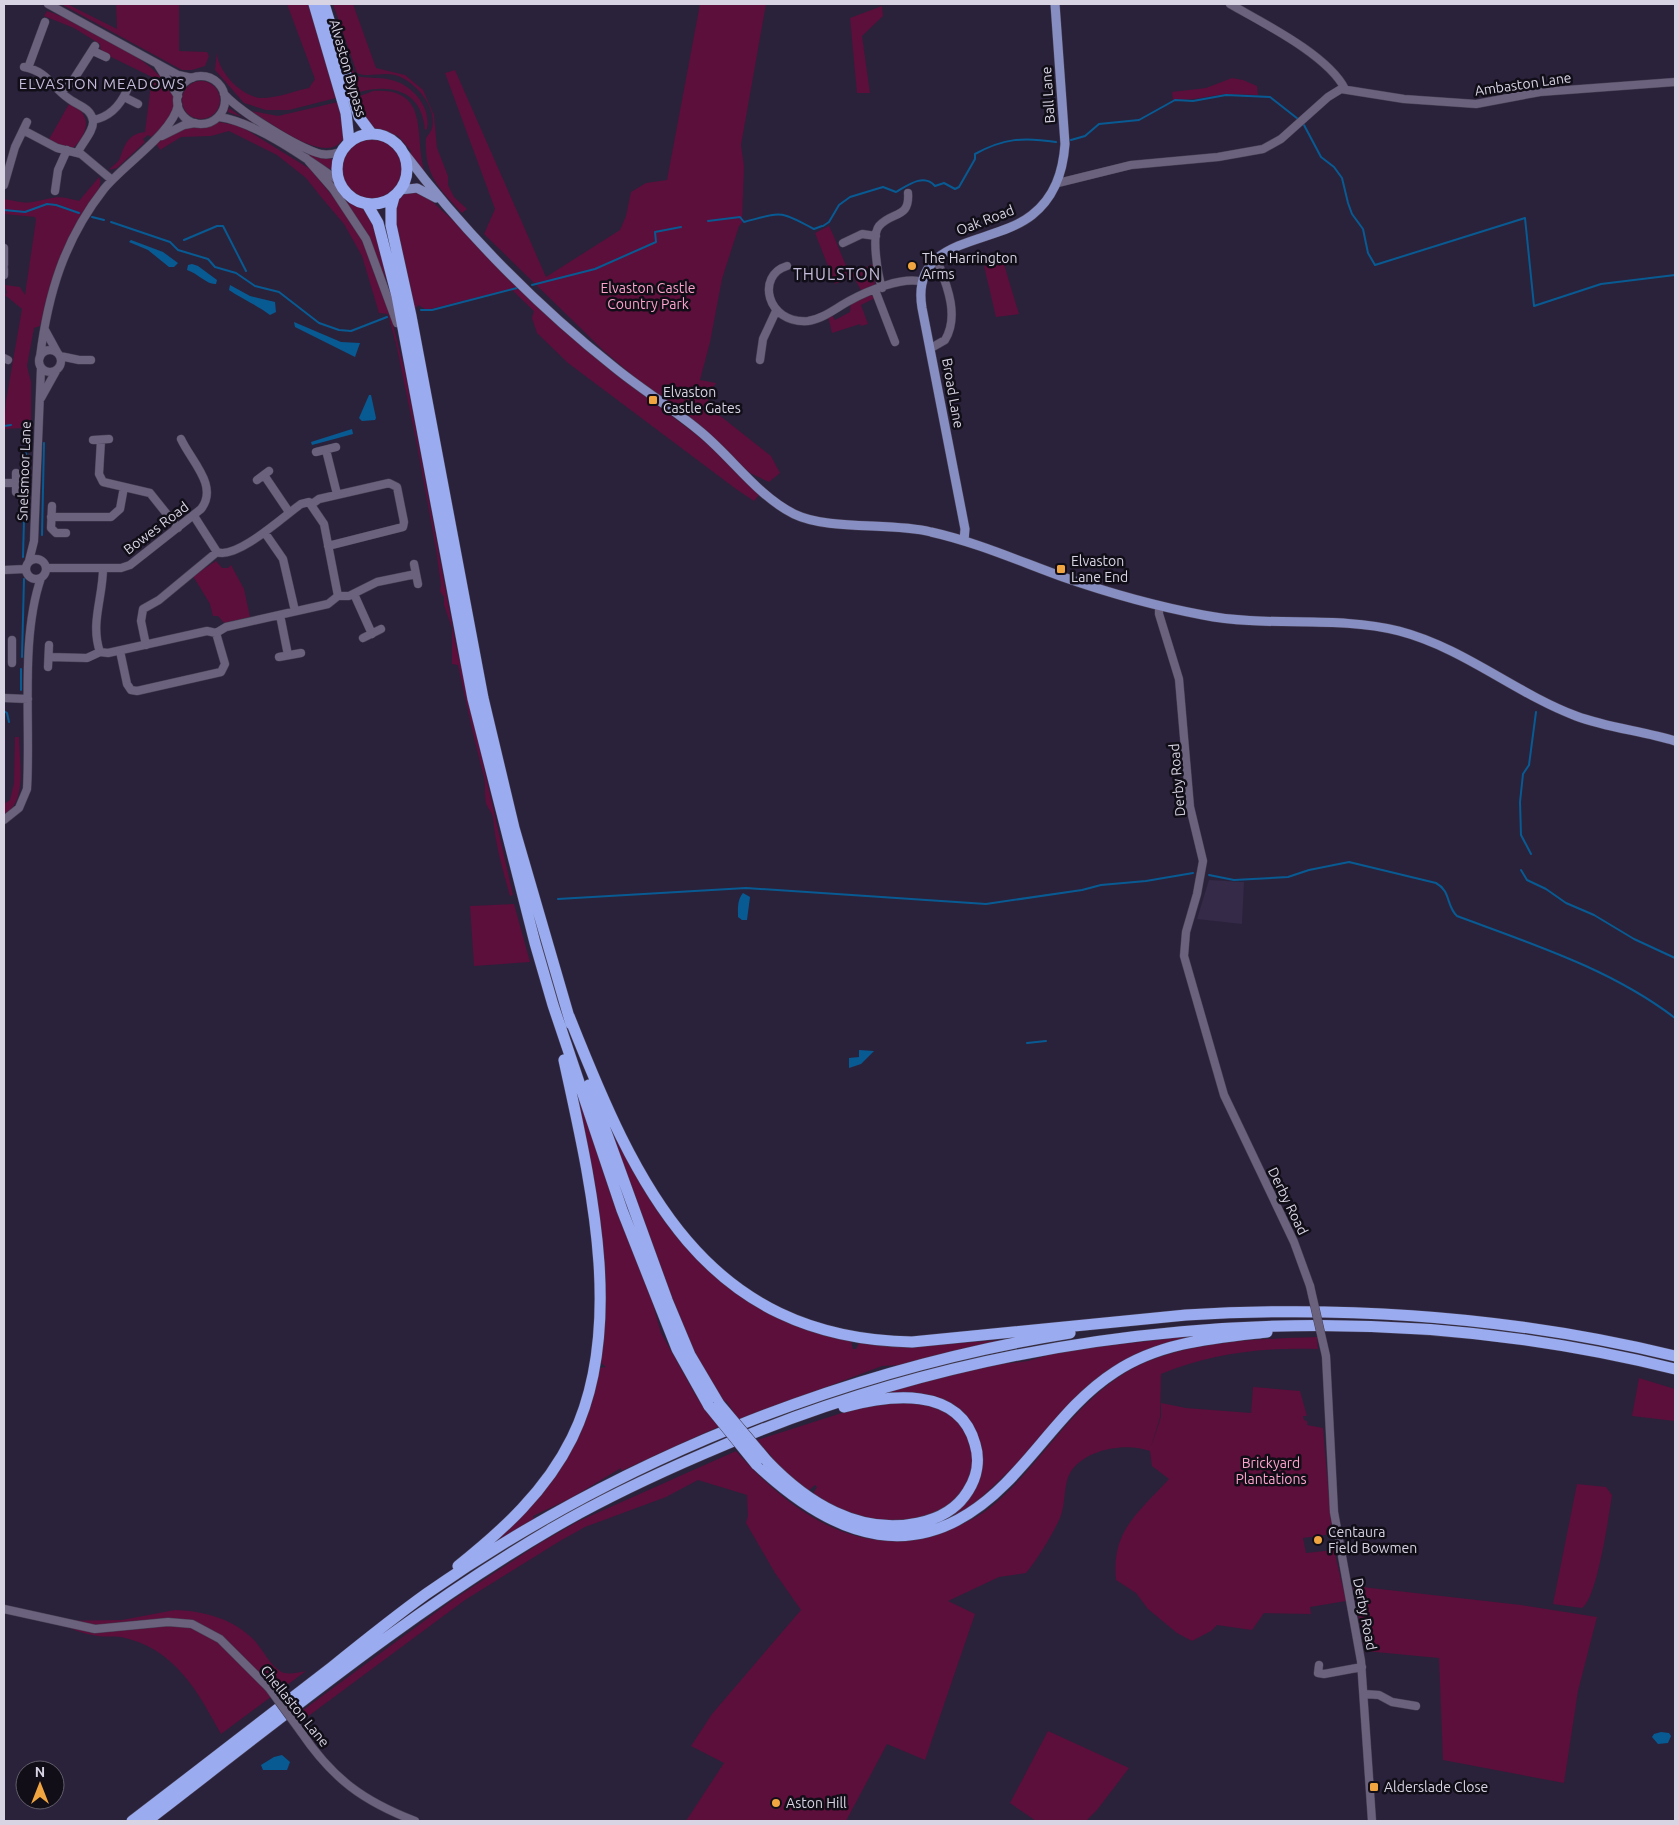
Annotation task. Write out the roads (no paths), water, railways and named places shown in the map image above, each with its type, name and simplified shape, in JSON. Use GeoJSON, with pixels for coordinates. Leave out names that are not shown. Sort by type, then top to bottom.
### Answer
{"type":"FeatureCollection","features":[{"type":"Feature","properties":{"kind":"highway","name":"Alvaston Bypass"},"geometry":{"type":"LineString","coordinates":[[314,4],[344,86]]}},
{"type":"Feature","properties":{"kind":"highway","name":"Alvaston Bypass"},"geometry":{"type":"LineString","coordinates":[[324,4],[351,110],[349,141]]}},
{"type":"Feature","properties":{"kind":"highway","name":"Alvaston Bypass"},"geometry":{"type":"LineString","coordinates":[[351,110],[359,117],[371,134]]}},
{"type":"Feature","properties":{"kind":"highway"},"geometry":{"type":"LineString","coordinates":[[397,193],[382,203],[367,204],[347,194],[339,181],[337,166],[340,152],[349,141],[357,136],[371,134],[393,141],[404,154],[407,171],[391,208],[391,225],[411,316],[483,698],[516,837],[597,1110],[654,1268],[690,1355],[714,1405]]}},
{"type":"Feature","properties":{"kind":"highway"},"geometry":{"type":"LineString","coordinates":[[367,204],[378,223],[384,242],[408,351],[472,699],[514,866],[553,1005],[609,1176],[662,1315],[687,1369],[761,1462],[795,1498],[823,1517],[844,1526],[879,1534],[925,1532],[952,1523],[987,1500],[1012,1476],[1082,1398],[1105,1378],[1130,1363],[1159,1351],[1190,1342],[1310,1326]]}},
{"type":"Feature","properties":{"kind":"highway"},"geometry":{"type":"LineString","coordinates":[[132,1821],[427,1594],[497,1535],[539,1489],[572,1439],[586,1405],[593,1379],[599,1344],[600,1303],[595,1226],[586,1163],[553,1005]]}},
{"type":"Feature","properties":{"kind":"highway"},"geometry":{"type":"LineString","coordinates":[[569,1016],[621,1139],[648,1189],[675,1228],[698,1255],[730,1283],[785,1316],[825,1331],[872,1340],[912,1342],[990,1336],[1145,1318],[1226,1312],[1374,1313],[1462,1318],[1559,1331],[1675,1356]]}},
{"type":"Feature","properties":{"kind":"highway"},"geometry":{"type":"LineString","coordinates":[[427,1594],[512,1539],[598,1490],[720,1433],[834,1391],[926,1364],[1040,1338],[1147,1323],[1268,1313]]}},
{"type":"Feature","properties":{"kind":"highway"},"geometry":{"type":"LineString","coordinates":[[147,1821],[390,1636],[498,1562],[599,1503],[751,1433],[901,1382],[1024,1353],[1095,1341],[1191,1330],[1261,1326],[1423,1330],[1494,1336],[1569,1346],[1675,1369]]}},
{"type":"Feature","properties":{"kind":"highway"},"geometry":{"type":"LineString","coordinates":[[751,1433],[779,1427],[867,1401],[893,1397],[920,1398],[938,1403],[960,1418],[974,1439],[978,1458],[972,1485],[953,1508],[924,1522],[896,1526],[868,1524],[834,1512],[808,1497],[761,1462]]}},
{"type":"Feature","properties":{"kind":"main road","name":"Ball Lane"},"geometry":{"type":"LineString","coordinates":[[1055,4],[1065,144],[1063,164],[1058,183]]}},
{"type":"Feature","properties":{"kind":"main road"},"geometry":{"type":"LineString","coordinates":[[404,154],[440,201],[554,318],[613,367],[700,431],[775,502],[794,514],[813,520],[908,528],[954,538],[1064,577],[1159,606],[1242,622],[1341,622],[1396,630],[1423,638],[1450,650],[1576,716],[1675,741]]}},
{"type":"Feature","properties":{"kind":"main road","name":"Oak Road"},"geometry":{"type":"LineString","coordinates":[[923,282],[931,264],[943,253],[1002,231],[1024,220],[1041,207],[1058,183]]}},
{"type":"Feature","properties":{"kind":"main road"},"geometry":{"type":"LineString","coordinates":[[397,193],[417,188],[440,201]]}},
{"type":"Feature","properties":{"kind":"main road","name":"Broad Lane"},"geometry":{"type":"LineString","coordinates":[[923,282],[921,301],[965,529],[964,541]]}},
{"type":"Feature","properties":{"kind":"main road","name":"Broad Lane"},"geometry":{"type":"LineString","coordinates":[[954,538],[960,510]]}},
{"type":"Feature","properties":{"kind":"street"},"geometry":{"type":"LineString","coordinates":[[48,4],[178,75],[192,78],[210,77],[220,85],[224,94],[244,113],[306,148],[323,154],[340,152]]}},
{"type":"Feature","properties":{"kind":"street"},"geometry":{"type":"LineString","coordinates":[[1058,183],[1131,165],[1218,157],[1263,149],[1287,134],[1328,97],[1345,88],[1334,72],[1309,52],[1230,4]]}},
{"type":"Feature","properties":{"kind":"street"},"geometry":{"type":"LineString","coordinates":[[45,22],[26,68],[50,80],[69,99],[83,106],[93,120]]}},
{"type":"Feature","properties":{"kind":"street"},"geometry":{"type":"LineString","coordinates":[[62,92],[72,82],[94,48],[106,58]]}},
{"type":"Feature","properties":{"kind":"street"},"geometry":{"type":"LineString","coordinates":[[157,64],[178,100],[185,117],[195,123]]}},
{"type":"Feature","properties":{"kind":"street"},"geometry":{"type":"LineString","coordinates":[[79,360],[50,372],[42,368],[40,357],[50,294],[63,258],[83,220],[112,180],[157,138],[174,118],[181,87],[192,78]]}},
{"type":"Feature","properties":{"kind":"street","name":"Ambaston Lane"},"geometry":{"type":"LineString","coordinates":[[1345,88],[1404,99],[1476,104],[1540,92],[1675,82]]}},
{"type":"Feature","properties":{"kind":"street"},"geometry":{"type":"LineString","coordinates":[[93,120],[105,117],[126,94],[138,104]]}},
{"type":"Feature","properties":{"kind":"street"},"geometry":{"type":"LineString","coordinates":[[157,138],[181,126],[209,122],[219,117],[224,107],[224,94]]}},
{"type":"Feature","properties":{"kind":"street"},"geometry":{"type":"LineString","coordinates":[[219,117],[243,123],[306,158],[339,181]]}},
{"type":"Feature","properties":{"kind":"street"},"geometry":{"type":"LineString","coordinates":[[78,152],[90,131],[93,120]]}},
{"type":"Feature","properties":{"kind":"street"},"geometry":{"type":"LineString","coordinates":[[4,185],[15,147],[27,122]]}},
{"type":"Feature","properties":{"kind":"street"},"geometry":{"type":"LineString","coordinates":[[22,130],[57,148],[78,152],[112,180]]}},
{"type":"Feature","properties":{"kind":"street"},"geometry":{"type":"LineString","coordinates":[[55,191],[58,172],[67,150]]}},
{"type":"Feature","properties":{"kind":"street"},"geometry":{"type":"LineString","coordinates":[[306,158],[333,189],[366,239],[408,351]]}},
{"type":"Feature","properties":{"kind":"street"},"geometry":{"type":"LineString","coordinates":[[895,342],[878,289],[876,236],[881,224],[906,208],[909,204],[908,193]]}},
{"type":"Feature","properties":{"kind":"street"},"geometry":{"type":"LineString","coordinates":[[843,243],[862,234],[876,236]]}},
{"type":"Feature","properties":{"kind":"street"},"geometry":{"type":"LineString","coordinates":[[4,248],[4,275]]}},
{"type":"Feature","properties":{"kind":"street"},"geometry":{"type":"LineString","coordinates":[[931,348],[945,340],[951,322],[950,298],[939,265]]}},
{"type":"Feature","properties":{"kind":"street"},"geometry":{"type":"LineString","coordinates":[[787,266],[776,266],[770,285],[771,298],[776,311],[785,317],[808,321],[822,317],[850,301],[878,289],[904,280],[923,282]]}},
{"type":"Feature","properties":{"kind":"street"},"geometry":{"type":"LineString","coordinates":[[760,360],[763,338],[776,311]]}},
{"type":"Feature","properties":{"kind":"street"},"geometry":{"type":"LineString","coordinates":[[45,330],[58,354],[58,368]]}},
{"type":"Feature","properties":{"kind":"street"},"geometry":{"type":"LineString","coordinates":[[40,357],[46,351],[79,360],[91,360]]}},
{"type":"Feature","properties":{"kind":"street","name":"Snelsmoor Lane"},"geometry":{"type":"LineString","coordinates":[[29,561],[34,541],[42,368]]}},
{"type":"Feature","properties":{"kind":"street","name":"Snelsmoor Lane"},"geometry":{"type":"LineString","coordinates":[[39,402],[58,368]]}},
{"type":"Feature","properties":{"kind":"street","name":"Bowes Road"},"geometry":{"type":"LineString","coordinates":[[46,568],[121,568],[130,565],[194,516],[206,503],[207,485],[181,439]]}},
{"type":"Feature","properties":{"kind":"street"},"geometry":{"type":"LineString","coordinates":[[101,440],[101,479],[107,484],[150,493],[178,528]]}},
{"type":"Feature","properties":{"kind":"street"},"geometry":{"type":"LineString","coordinates":[[316,452],[336,447]]}},
{"type":"Feature","properties":{"kind":"street"},"geometry":{"type":"LineString","coordinates":[[326,450],[337,494]]}},
{"type":"Feature","properties":{"kind":"street"},"geometry":{"type":"LineString","coordinates":[[16,473],[16,492]]}},
{"type":"Feature","properties":{"kind":"street"},"geometry":{"type":"LineString","coordinates":[[263,476],[289,512]]}},
{"type":"Feature","properties":{"kind":"street"},"geometry":{"type":"LineString","coordinates":[[4,483],[16,483]]}},
{"type":"Feature","properties":{"kind":"street"},"geometry":{"type":"LineString","coordinates":[[312,504],[319,498],[337,494],[393,483],[396,487],[404,524],[401,529],[328,546]]}},
{"type":"Feature","properties":{"kind":"street"},"geometry":{"type":"LineString","coordinates":[[51,521],[111,517],[120,509],[124,487]]}},
{"type":"Feature","properties":{"kind":"street"},"geometry":{"type":"LineString","coordinates":[[146,644],[141,621],[143,609],[159,600],[218,552],[228,553],[265,533],[289,512],[305,502],[312,504],[324,524],[338,596]]}},
{"type":"Feature","properties":{"kind":"street"},"geometry":{"type":"LineString","coordinates":[[52,506],[51,521],[53,532],[66,533]]}},
{"type":"Feature","properties":{"kind":"street"},"geometry":{"type":"LineString","coordinates":[[194,516],[218,552]]}},
{"type":"Feature","properties":{"kind":"street"},"geometry":{"type":"LineString","coordinates":[[265,533],[283,559],[295,611]]}},
{"type":"Feature","properties":{"kind":"street","name":"Snelsmoor Lane"},"geometry":{"type":"LineString","coordinates":[[34,541],[41,559]]}},
{"type":"Feature","properties":{"kind":"street"},"geometry":{"type":"LineString","coordinates":[[4,820],[19,808],[27,789],[28,699],[35,596],[46,568],[41,559],[35,558],[29,561],[27,573],[35,596]]}},
{"type":"Feature","properties":{"kind":"street"},"geometry":{"type":"LineString","coordinates":[[414,564],[418,584]]}},
{"type":"Feature","properties":{"kind":"street"},"geometry":{"type":"LineString","coordinates":[[100,652],[94,628],[103,584],[103,568]]}},
{"type":"Feature","properties":{"kind":"street"},"geometry":{"type":"LineString","coordinates":[[4,570],[27,573],[35,579],[41,578]]}},
{"type":"Feature","properties":{"kind":"street"},"geometry":{"type":"LineString","coordinates":[[48,657],[87,658],[100,652],[108,653],[207,631],[216,633],[226,628],[280,614],[328,604],[338,596],[349,596],[377,582],[416,574]]}},
{"type":"Feature","properties":{"kind":"street"},"geometry":{"type":"LineString","coordinates":[[354,594],[372,634]]}},
{"type":"Feature","properties":{"kind":"street","name":"Derby Road"},"geometry":{"type":"LineString","coordinates":[[1159,606],[1159,614],[1179,679],[1190,808],[1203,861],[1198,894],[1186,932],[1184,956],[1224,1095],[1294,1242],[1310,1286],[1326,1356],[1334,1512],[1362,1667],[1372,1821]]}},
{"type":"Feature","properties":{"kind":"street"},"geometry":{"type":"LineString","coordinates":[[280,614],[288,655]]}},
{"type":"Feature","properties":{"kind":"street"},"geometry":{"type":"LineString","coordinates":[[363,638],[382,629]]}},
{"type":"Feature","properties":{"kind":"street"},"geometry":{"type":"LineString","coordinates":[[120,650],[127,684],[131,690],[137,691],[221,672],[225,664],[216,633]]}},
{"type":"Feature","properties":{"kind":"street"},"geometry":{"type":"LineString","coordinates":[[12,640],[8,650],[12,663]]}},
{"type":"Feature","properties":{"kind":"street"},"geometry":{"type":"LineString","coordinates":[[48,645],[48,667]]}},
{"type":"Feature","properties":{"kind":"street"},"geometry":{"type":"LineString","coordinates":[[279,658],[301,653]]}},
{"type":"Feature","properties":{"kind":"street"},"geometry":{"type":"LineString","coordinates":[[4,698],[28,699]]}},
{"type":"Feature","properties":{"kind":"street","name":"Chellaston Lane"},"geometry":{"type":"LineString","coordinates":[[4,1609],[88,1628],[108,1629],[168,1622],[192,1624],[220,1639],[269,1688],[312,1748],[347,1786],[365,1799],[415,1821]]}},
{"type":"Feature","properties":{"kind":"street"},"geometry":{"type":"LineString","coordinates":[[1319,1665],[1318,1674],[1362,1667]]}},
{"type":"Feature","properties":{"kind":"street"},"geometry":{"type":"LineString","coordinates":[[1364,1694],[1379,1695],[1392,1702],[1407,1701],[1416,1706]]}},
{"type":"Feature","properties":{"kind":"water"},"geometry":{"type":"Polygon","coordinates":[[[131,240],[163,252],[178,263],[174,267],[169,267],[148,250],[129,242],[131,240]]]}},
{"type":"Feature","properties":{"kind":"water"},"geometry":{"type":"Polygon","coordinates":[[[188,265],[198,266],[217,280],[216,284],[209,283],[187,270],[188,265]]]}},
{"type":"Feature","properties":{"kind":"water"},"geometry":{"type":"Polygon","coordinates":[[[230,285],[250,296],[275,302],[276,312],[270,315],[229,290],[230,285]]]}},
{"type":"Feature","properties":{"kind":"water"},"geometry":{"type":"Polygon","coordinates":[[[294,322],[341,342],[360,343],[355,357],[295,327],[294,322]]]}},
{"type":"Feature","properties":{"kind":"water"},"geometry":{"type":"Polygon","coordinates":[[[369,395],[371,395],[376,418],[375,420],[362,421],[359,418],[369,395]]]}},
{"type":"Feature","properties":{"kind":"water"},"geometry":{"type":"Polygon","coordinates":[[[352,429],[353,434],[312,445],[311,442],[352,429]]]}},
{"type":"Feature","properties":{"kind":"water"},"geometry":{"type":"Polygon","coordinates":[[[743,893],[750,897],[747,920],[742,920],[738,917],[739,902],[743,893]]]}},
{"type":"Feature","properties":{"kind":"water"},"geometry":{"type":"Polygon","coordinates":[[[859,1050],[874,1051],[861,1064],[849,1068],[849,1058],[859,1057],[859,1050]]]}},
{"type":"Feature","properties":{"kind":"water"},"geometry":{"type":"Polygon","coordinates":[[[1661,1732],[1669,1733],[1671,1736],[1668,1743],[1658,1744],[1652,1737],[1654,1734],[1661,1732]]]}},
{"type":"Feature","properties":{"kind":"water"},"geometry":{"type":"Polygon","coordinates":[[[282,1755],[290,1762],[287,1770],[263,1770],[261,1765],[274,1757],[282,1755]]]}},
{"type":"Feature","properties":{"kind":"waterway"},"geometry":{"type":"LineString","coordinates":[[1071,140],[1085,136],[1099,124],[1139,120],[1175,100],[1193,101],[1226,95],[1270,97],[1298,119]]}},
{"type":"Feature","properties":{"kind":"waterway"},"geometry":{"type":"LineString","coordinates":[[1304,125],[1321,157],[1334,167],[1342,178],[1352,214],[1363,229],[1368,253],[1375,265],[1525,218],[1534,306],[1601,284],[1675,275]]}},
{"type":"Feature","properties":{"kind":"waterway"},"geometry":{"type":"LineString","coordinates":[[823,226],[829,222],[839,205],[850,197],[883,187],[896,192],[921,180],[931,182],[935,186],[944,183],[955,189],[959,187],[975,159],[975,154],[985,149],[1005,142],[1024,139],[1056,142]]}},
{"type":"Feature","properties":{"kind":"waterway"},"geometry":{"type":"LineString","coordinates":[[4,210],[25,212],[47,204],[79,213]]}},
{"type":"Feature","properties":{"kind":"waterway"},"geometry":{"type":"LineString","coordinates":[[708,221],[740,217],[744,222],[766,216],[780,215],[793,218],[814,229],[822,226]]}},
{"type":"Feature","properties":{"kind":"waterway"},"geometry":{"type":"LineString","coordinates":[[92,217],[104,220]]}},
{"type":"Feature","properties":{"kind":"waterway"},"geometry":{"type":"LineString","coordinates":[[111,222],[170,242],[178,250],[208,259],[215,267],[236,273],[255,286],[279,292],[319,323],[339,330],[351,331],[387,317]]}},
{"type":"Feature","properties":{"kind":"waterway"},"geometry":{"type":"LineString","coordinates":[[184,240],[217,226],[223,226],[246,271]]}},
{"type":"Feature","properties":{"kind":"waterway"},"geometry":{"type":"LineString","coordinates":[[532,285],[595,269],[656,242],[655,232],[681,227]]}},
{"type":"Feature","properties":{"kind":"waterway"},"geometry":{"type":"LineString","coordinates":[[421,310],[432,310],[517,288]]}},
{"type":"Feature","properties":{"kind":"waterway"},"geometry":{"type":"LineString","coordinates":[[4,426],[11,425]]}},
{"type":"Feature","properties":{"kind":"waterway"},"geometry":{"type":"LineString","coordinates":[[26,439],[28,425]]}},
{"type":"Feature","properties":{"kind":"waterway"},"geometry":{"type":"LineString","coordinates":[[42,535],[44,443]]}},
{"type":"Feature","properties":{"kind":"waterway"},"geometry":{"type":"LineString","coordinates":[[23,557],[26,448]]}},
{"type":"Feature","properties":{"kind":"waterway"},"geometry":{"type":"LineString","coordinates":[[22,657],[24,579]]}},
{"type":"Feature","properties":{"kind":"waterway"},"geometry":{"type":"LineString","coordinates":[[21,669],[21,690]]}},
{"type":"Feature","properties":{"kind":"waterway"},"geometry":{"type":"LineString","coordinates":[[4,711],[7,713],[9,722]]}},
{"type":"Feature","properties":{"kind":"waterway"},"geometry":{"type":"LineString","coordinates":[[1531,854],[1521,835],[1520,802],[1523,774],[1529,765],[1536,712]]}},
{"type":"Feature","properties":{"kind":"waterway"},"geometry":{"type":"LineString","coordinates":[[1209,875],[1234,880],[1288,877],[1309,870],[1349,862],[1436,883],[1444,890],[1451,908],[1457,916],[1570,959],[1598,972],[1624,985],[1675,1018]]}},
{"type":"Feature","properties":{"kind":"waterway"},"geometry":{"type":"LineString","coordinates":[[1521,870],[1527,880],[1546,889],[1566,903],[1594,915],[1634,939],[1675,958]]}},
{"type":"Feature","properties":{"kind":"waterway"},"geometry":{"type":"LineString","coordinates":[[558,899],[746,888],[986,904],[1082,890],[1101,885],[1146,881],[1193,873]]}},
{"type":"Feature","properties":{"kind":"waterway"},"geometry":{"type":"LineString","coordinates":[[1027,1043],[1046,1041]]}},
{"type":"Feature","properties":{"kind":"place","name":"The Harrington Arms"},"geometry":{"type":"Point","coordinates":[912,266]}},
{"type":"Feature","properties":{"kind":"place","name":"Elvaston Castle Gates"},"geometry":{"type":"Point","coordinates":[653,400]}},
{"type":"Feature","properties":{"kind":"place","name":"Elvaston Lane End"},"geometry":{"type":"Point","coordinates":[1061,569]}},
{"type":"Feature","properties":{"kind":"place","name":"Centaura Field Bowmen"},"geometry":{"type":"Point","coordinates":[1318,1540]}},
{"type":"Feature","properties":{"kind":"place","name":"Alderslade Close"},"geometry":{"type":"Point","coordinates":[1374,1787]}},
{"type":"Feature","properties":{"kind":"place","name":"Aston Hill"},"geometry":{"type":"Point","coordinates":[776,1803]}},
{"type":"Feature","properties":{"kind":"district","name":"ELVASTON MEADOWS"},"geometry":{"type":"Point","coordinates":[102,83]}},
{"type":"Feature","properties":{"kind":"district","name":"THULSTON"},"geometry":{"type":"Point","coordinates":[837,274]}},
{"type":"Feature","properties":{"kind":"park label","name":"Elvaston Castle Country Park"},"geometry":{"type":"Point","coordinates":[648,296]}},
{"type":"Feature","properties":{"kind":"park label","name":"Brickyard Plantations"},"geometry":{"type":"Point","coordinates":[1271,1472]}}]}
